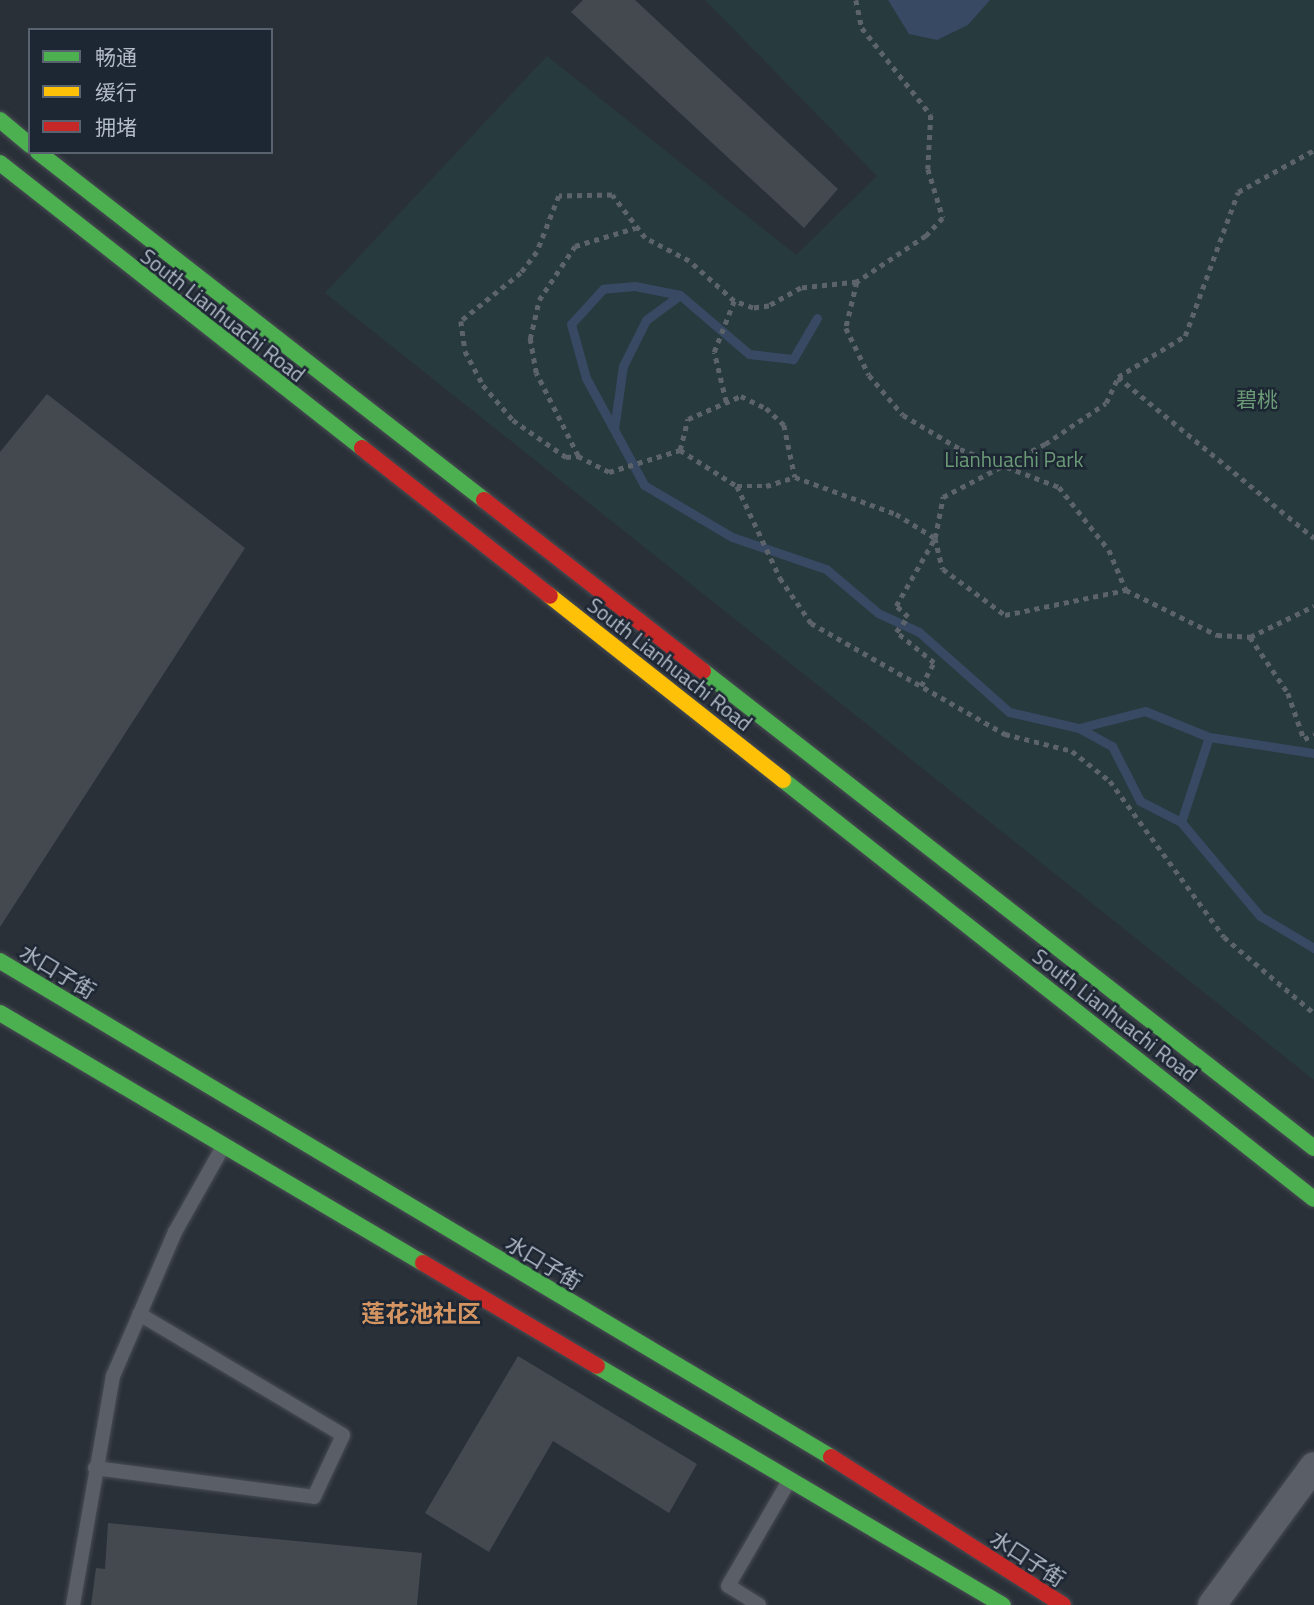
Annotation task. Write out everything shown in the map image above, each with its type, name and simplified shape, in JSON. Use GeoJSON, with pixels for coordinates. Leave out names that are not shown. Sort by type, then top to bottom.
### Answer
{"type":"FeatureCollection","features":[{"type":"Feature","properties":{"kind":"street"},"geometry":{"type":"LineString","coordinates":[[0,120],[28,143]]}},
{"type":"Feature","properties":{"kind":"street","name":"South Lianhuachi Road"},"geometry":{"type":"LineString","coordinates":[[41,154],[1314,1148]]}},
{"type":"Feature","properties":{"kind":"street","name":"South Lianhuachi Road"},"geometry":{"type":"LineString","coordinates":[[0,163],[1314,1199]]}},
{"type":"Feature","properties":{"kind":"street","name":"水口子街"},"geometry":{"type":"LineString","coordinates":[[0,961],[800,1460],[1003,1605]]}},
{"type":"Feature","properties":{"kind":"street","name":"水口子街"},"geometry":{"type":"LineString","coordinates":[[0,1013],[225,1144],[1063,1605]]}},
{"type":"Feature","properties":{"kind":"street"},"geometry":{"type":"LineString","coordinates":[[1212,1605],[1314,1466]]}},
{"type":"Feature","properties":{"kind":"lane"},"geometry":{"type":"LineString","coordinates":[[72,1605],[113,1376],[175,1232],[225,1144]]}},
{"type":"Feature","properties":{"kind":"lane"},"geometry":{"type":"LineString","coordinates":[[95,1468],[314,1497],[343,1435],[139,1314]]}},
{"type":"Feature","properties":{"kind":"lane"},"geometry":{"type":"LineString","coordinates":[[759,1605],[728,1586],[800,1460]]}},
{"type":"Feature","properties":{"kind":"path"},"geometry":{"type":"LineString","coordinates":[[680,450],[609,472],[578,456],[566,457],[513,420],[483,385],[465,351],[461,321],[521,273],[537,252],[559,196],[612,195],[635,228],[689,261],[734,301],[769,306],[802,288],[857,282],[926,236],[943,218],[928,169],[931,115],[862,28],[856,0]]}},
{"type":"Feature","properties":{"kind":"path"},"geometry":{"type":"LineString","coordinates":[[921,686],[934,663],[897,632],[908,617],[896,606],[935,538],[943,497],[1045,444],[1107,403],[1118,377],[1185,336],[1208,262],[1238,191],[1314,150]]}},
{"type":"Feature","properties":{"kind":"path"},"geometry":{"type":"LineString","coordinates":[[578,456],[536,373],[530,339],[538,300],[575,246],[635,228]]}},
{"type":"Feature","properties":{"kind":"path"},"geometry":{"type":"LineString","coordinates":[[857,282],[846,328],[869,375],[903,415],[998,467],[1059,487],[1109,550],[1126,590]]}},
{"type":"Feature","properties":{"kind":"path"},"geometry":{"type":"LineString","coordinates":[[726,402],[714,352],[734,301]]}},
{"type":"Feature","properties":{"kind":"path"},"geometry":{"type":"LineString","coordinates":[[1118,377],[1314,538]]}},
{"type":"Feature","properties":{"kind":"path"},"geometry":{"type":"LineString","coordinates":[[680,450],[688,419],[741,396],[766,408],[784,425],[795,477]]}},
{"type":"Feature","properties":{"kind":"path"},"geometry":{"type":"LineString","coordinates":[[680,450],[737,486],[766,486],[795,477],[895,514],[935,538],[943,569],[1005,615],[1126,590],[1217,635],[1250,637],[1314,606]]}},
{"type":"Feature","properties":{"kind":"path"},"geometry":{"type":"LineString","coordinates":[[737,486],[771,560],[811,624],[1005,734],[1072,751],[1110,782],[1224,937],[1314,1013]]}},
{"type":"Feature","properties":{"kind":"path"},"geometry":{"type":"LineString","coordinates":[[1250,637],[1288,693],[1304,739],[1314,735]]}},
{"type":"Feature","properties":{"kind":"green space","name":"Lianhuachi Park"},"geometry":{"type":"Polygon","coordinates":[[[705,0],[1314,0],[1314,1080],[325,293],[547,56],[796,255],[877,176],[705,0]]]}},
{"type":"Feature","properties":{"kind":"water"},"geometry":{"type":"Polygon","coordinates":[[[888,0],[990,0],[968,25],[937,40],[909,34],[888,0]]]}},
{"type":"Feature","properties":{"kind":"building"},"geometry":{"type":"Polygon","coordinates":[[[583,0],[635,0],[838,189],[804,228],[571,12],[583,0]]]}},
{"type":"Feature","properties":{"kind":"building"},"geometry":{"type":"Polygon","coordinates":[[[47,394],[245,548],[0,927],[0,452],[47,394]]]}},
{"type":"Feature","properties":{"kind":"building"},"geometry":{"type":"Polygon","coordinates":[[[518,1356],[697,1464],[669,1513],[553,1441],[489,1552],[425,1513],[518,1356]]]}},
{"type":"Feature","properties":{"kind":"building"},"geometry":{"type":"Polygon","coordinates":[[[108,1523],[422,1553],[417,1605],[91,1605],[96,1568],[105,1569],[108,1523]]]}},
{"type":"Feature","properties":{"kind":"waterway"},"geometry":{"type":"LineString","coordinates":[[817,318],[793,359],[749,354],[680,295],[635,286],[603,289],[571,324],[586,378],[644,485],[732,537],[826,569],[878,613],[919,632],[1009,712],[1079,728],[1145,711],[1209,737]]}},
{"type":"Feature","properties":{"kind":"waterway"},"geometry":{"type":"LineString","coordinates":[[614,429],[623,366],[646,320],[680,295]]}},
{"type":"Feature","properties":{"kind":"waterway"},"geometry":{"type":"LineString","coordinates":[[1079,728],[1112,746],[1140,801],[1181,822],[1260,916],[1314,948]]}},
{"type":"Feature","properties":{"kind":"waterway"},"geometry":{"type":"LineString","coordinates":[[1181,822],[1209,737],[1314,753]]}},
{"type":"Feature","properties":{"kind":"traffic: fast"},"geometry":{"type":"LineString","coordinates":[[0,120],[28,143]]}},
{"type":"Feature","properties":{"kind":"traffic: fast"},"geometry":{"type":"LineString","coordinates":[[41,154],[484,500]]}},
{"type":"Feature","properties":{"kind":"traffic: fast"},"geometry":{"type":"LineString","coordinates":[[0,163],[362,448]]}},
{"type":"Feature","properties":{"kind":"traffic: fast"},"geometry":{"type":"LineString","coordinates":[[703,671],[1314,1148]]}},
{"type":"Feature","properties":{"kind":"traffic: fast"},"geometry":{"type":"LineString","coordinates":[[783,780],[1314,1199]]}},
{"type":"Feature","properties":{"kind":"traffic: fast"},"geometry":{"type":"LineString","coordinates":[[0,961],[831,1457]]}},
{"type":"Feature","properties":{"kind":"traffic: fast"},"geometry":{"type":"LineString","coordinates":[[0,1013],[423,1263]]}},
{"type":"Feature","properties":{"kind":"traffic: fast"},"geometry":{"type":"LineString","coordinates":[[597,1366],[1003,1605]]}},
{"type":"Feature","properties":{"kind":"traffic: slow"},"geometry":{"type":"LineString","coordinates":[[550,596],[783,780]]}},
{"type":"Feature","properties":{"kind":"traffic: jam"},"geometry":{"type":"LineString","coordinates":[[362,448],[550,596]]}},
{"type":"Feature","properties":{"kind":"traffic: jam"},"geometry":{"type":"LineString","coordinates":[[484,500],[703,671]]}},
{"type":"Feature","properties":{"kind":"traffic: jam"},"geometry":{"type":"LineString","coordinates":[[423,1263],[597,1366]]}},
{"type":"Feature","properties":{"kind":"traffic: jam"},"geometry":{"type":"LineString","coordinates":[[831,1457],[1063,1605]]}},
{"type":"Feature","properties":{"kind":"district","name":"莲花池社区"},"geometry":{"type":"Point","coordinates":[421,1314]}},
{"type":"Feature","properties":{"kind":"park label","name":"碧桃"},"geometry":{"type":"Point","coordinates":[1257,399]}}]}
